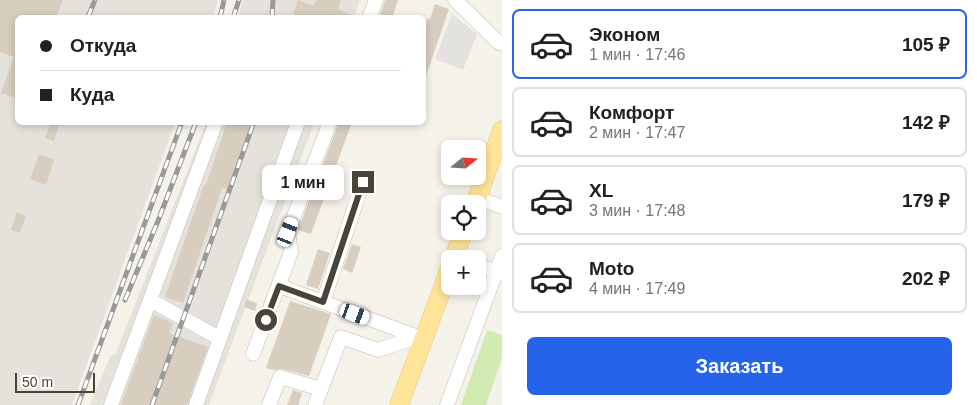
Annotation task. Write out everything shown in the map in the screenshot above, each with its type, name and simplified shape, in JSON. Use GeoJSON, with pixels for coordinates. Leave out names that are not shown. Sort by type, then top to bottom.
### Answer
{"type":"FeatureCollection","features":[{"type":"Feature","properties":{"kind":"main road"},"geometry":{"type":"LineString","coordinates":[[478,195],[502,130]]}},
{"type":"Feature","properties":{"kind":"main road"},"geometry":{"type":"LineString","coordinates":[[399,405],[421,338],[441,290]]}},
{"type":"Feature","properties":{"kind":"lane"},"geometry":{"type":"LineString","coordinates":[[370,15],[376,0]]}},
{"type":"Feature","properties":{"kind":"lane"},"geometry":{"type":"LineString","coordinates":[[455,0],[502,44]]}},
{"type":"Feature","properties":{"kind":"lane"},"geometry":{"type":"LineString","coordinates":[[111,405],[215,125]]}},
{"type":"Feature","properties":{"kind":"lane"},"geometry":{"type":"LineString","coordinates":[[196,405],[297,125]]}},
{"type":"Feature","properties":{"kind":"lane"},"geometry":{"type":"LineString","coordinates":[[253,354],[292,252],[288,232],[329,125]]}},
{"type":"Feature","properties":{"kind":"lane"},"geometry":{"type":"LineString","coordinates":[[323,302],[363,182]]}},
{"type":"Feature","properties":{"kind":"lane"},"geometry":{"type":"LineString","coordinates":[[486,203],[502,207]]}},
{"type":"Feature","properties":{"kind":"lane"},"geometry":{"type":"LineString","coordinates":[[447,405],[500,272],[502,256]]}},
{"type":"Feature","properties":{"kind":"lane"},"geometry":{"type":"LineString","coordinates":[[486,268],[500,272]]}},
{"type":"Feature","properties":{"kind":"lane"},"geometry":{"type":"LineString","coordinates":[[279,286],[421,338]]}},
{"type":"Feature","properties":{"kind":"lane"},"geometry":{"type":"LineString","coordinates":[[150,300],[219,338]]}},
{"type":"Feature","properties":{"kind":"lane"},"geometry":{"type":"LineString","coordinates":[[315,405],[341,337],[378,350],[421,338]]}},
{"type":"Feature","properties":{"kind":"lane"},"geometry":{"type":"LineString","coordinates":[[269,405],[280,377],[321,389]]}},
{"type":"Feature","properties":{"kind":"shaded area"},"geometry":{"type":"Polygon","coordinates":[[[0,0],[218,0],[214,15],[15,15],[15,125],[174,125],[72,405],[0,405],[0,0]]]}},
{"type":"Feature","properties":{"kind":"shaded area"},"geometry":{"type":"Polygon","coordinates":[[[243,0],[360,0],[355,15],[239,15],[243,0]]]}},
{"type":"Feature","properties":{"kind":"shaded area"},"geometry":{"type":"Polygon","coordinates":[[[452,14],[477,34],[463,70],[435,59],[452,14]]]}},
{"type":"Feature","properties":{"kind":"shaded area"},"geometry":{"type":"Polygon","coordinates":[[[205,125],[313,125],[209,405],[90,405],[110,357],[116,353],[205,125]]]}},
{"type":"Feature","properties":{"kind":"green space"},"geometry":{"type":"Polygon","coordinates":[[[487,330],[502,335],[502,358],[486,405],[461,405],[487,330]]]}},
{"type":"Feature","properties":{"kind":"building"},"geometry":{"type":"Polygon","coordinates":[[[0,0],[63,0],[57,15],[15,15],[15,98],[1,93],[14,57],[0,52],[0,0]]]}},
{"type":"Feature","properties":{"kind":"building"},"geometry":{"type":"Polygon","coordinates":[[[298,0],[314,6],[316,0],[341,0],[338,9],[351,15],[293,15],[298,0]]]}},
{"type":"Feature","properties":{"kind":"building"},"geometry":{"type":"Polygon","coordinates":[[[385,0],[398,0],[393,15],[380,15],[385,0]]]}},
{"type":"Feature","properties":{"kind":"building"},"geometry":{"type":"Polygon","coordinates":[[[435,4],[449,9],[426,76],[426,22],[427,19],[430,19],[435,4]]]}},
{"type":"Feature","properties":{"kind":"building"},"geometry":{"type":"Polygon","coordinates":[[[50,125],[59,125],[54,141],[45,138],[50,125]]]}},
{"type":"Feature","properties":{"kind":"building"},"geometry":{"type":"Polygon","coordinates":[[[226,125],[251,125],[229,190],[222,188],[183,303],[165,297],[204,184],[206,185],[226,125]]]}},
{"type":"Feature","properties":{"kind":"building"},"geometry":{"type":"Polygon","coordinates":[[[338,125],[351,125],[311,234],[298,230],[338,125]]]}},
{"type":"Feature","properties":{"kind":"building"},"geometry":{"type":"Polygon","coordinates":[[[39,154],[54,160],[46,185],[30,179],[39,154]]]}},
{"type":"Feature","properties":{"kind":"building"},"geometry":{"type":"Polygon","coordinates":[[[17,212],[26,216],[20,233],[11,230],[17,212]]]}},
{"type":"Feature","properties":{"kind":"building"},"geometry":{"type":"Polygon","coordinates":[[[352,244],[361,247],[352,273],[343,269],[352,244]]]}},
{"type":"Feature","properties":{"kind":"building"},"geometry":{"type":"Polygon","coordinates":[[[318,249],[330,253],[318,289],[306,285],[318,249]]]}},
{"type":"Feature","properties":{"kind":"building"},"geometry":{"type":"Polygon","coordinates":[[[246,299],[257,303],[255,311],[244,307],[246,299]]]}},
{"type":"Feature","properties":{"kind":"building"},"geometry":{"type":"Polygon","coordinates":[[[290,301],[331,314],[309,376],[282,369],[266,368],[290,301]]]}},
{"type":"Feature","properties":{"kind":"building"},"geometry":{"type":"Polygon","coordinates":[[[154,315],[173,323],[169,333],[208,347],[187,405],[121,405],[154,315]]]}},
{"type":"Feature","properties":{"kind":"building"},"geometry":{"type":"Polygon","coordinates":[[[293,390],[302,393],[298,405],[287,405],[293,390]]]}},
{"type":"Feature","properties":{"kind":"railway"},"geometry":{"type":"LineString","coordinates":[[89,15],[95,0]]}},
{"type":"Feature","properties":{"kind":"railway"},"geometry":{"type":"LineString","coordinates":[[221,15],[224,0]]}},
{"type":"Feature","properties":{"kind":"railway"},"geometry":{"type":"LineString","coordinates":[[234,15],[239,0]]}},
{"type":"Feature","properties":{"kind":"railway"},"geometry":{"type":"LineString","coordinates":[[272,15],[273,0]]}},
{"type":"Feature","properties":{"kind":"railway"},"geometry":{"type":"LineString","coordinates":[[78,405],[181,125]]}},
{"type":"Feature","properties":{"kind":"railway"},"geometry":{"type":"LineString","coordinates":[[125,300],[195,125]]}},
{"type":"Feature","properties":{"kind":"railway"},"geometry":{"type":"LineString","coordinates":[[152,405],[253,125]]}},
{"type":"Feature","properties":{"kind":"route"},"geometry":{"type":"LineString","coordinates":[[266,320],[279,286],[323,302],[363,182]]}}]}
